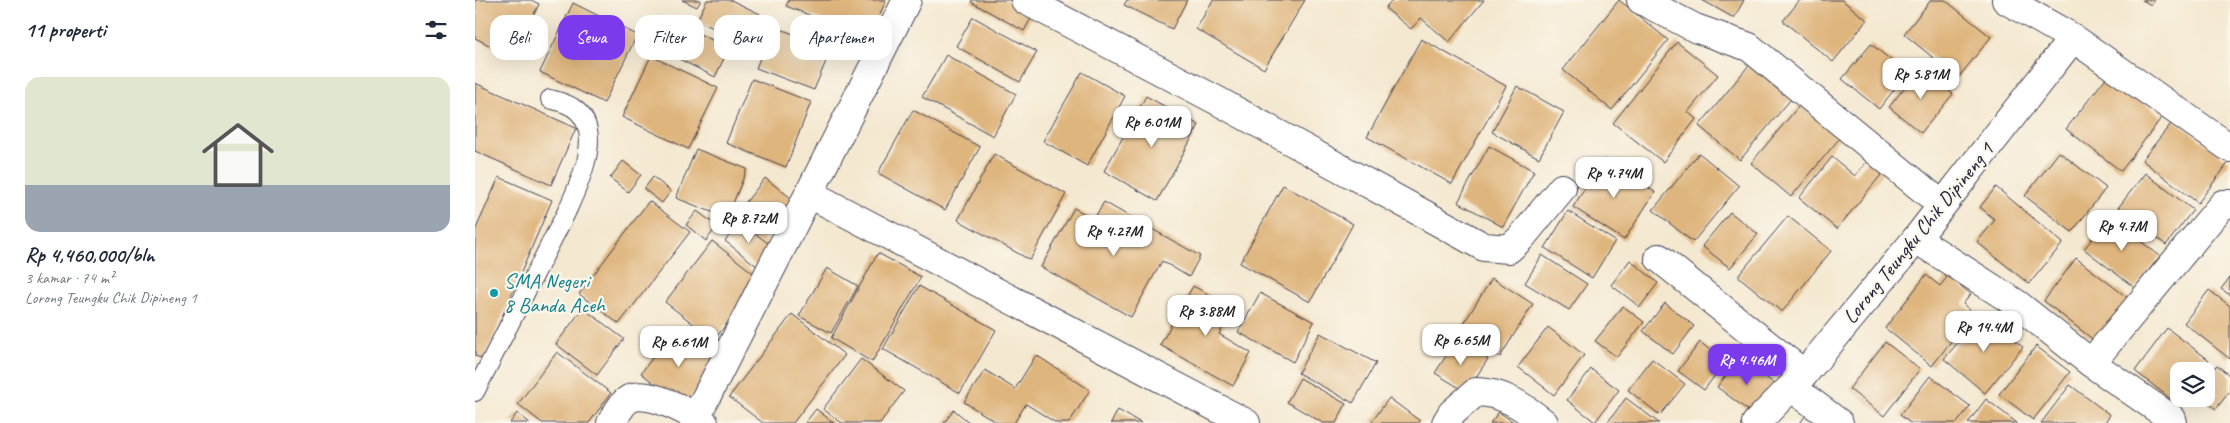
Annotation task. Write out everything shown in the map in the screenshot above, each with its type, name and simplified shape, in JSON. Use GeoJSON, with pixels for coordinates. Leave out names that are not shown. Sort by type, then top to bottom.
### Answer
{"type":"FeatureCollection","features":[{"type":"Feature","properties":{"kind":"street"},"geometry":{"type":"LineString","coordinates":[[611,423],[626,401],[642,396],[651,397],[700,420],[907,0]]}},
{"type":"Feature","properties":{"kind":"street"},"geometry":{"type":"LineString","coordinates":[[1025,0],[1218,101],[1413,210],[1484,247],[1509,249],[1521,238],[1562,188]]}},
{"type":"Feature","properties":{"kind":"street"},"geometry":{"type":"LineString","coordinates":[[1641,0],[1695,28],[1749,48],[1941,204]]}},
{"type":"Feature","properties":{"kind":"street"},"geometry":{"type":"LineString","coordinates":[[2006,0],[2073,38],[2230,148]]}},
{"type":"Feature","properties":{"kind":"street","name":"Lorong Teungku Chik Dipineng 1"},"geometry":{"type":"LineString","coordinates":[[1756,423],[1798,380],[1916,239],[1941,204],[2073,38]]}},
{"type":"Feature","properties":{"kind":"street"},"geometry":{"type":"LineString","coordinates":[[810,194],[1246,423]]}},
{"type":"Feature","properties":{"kind":"street"},"geometry":{"type":"LineString","coordinates":[[2091,363],[2223,204],[2230,204]]}},
{"type":"Feature","properties":{"kind":"street"},"geometry":{"type":"LineString","coordinates":[[1916,239],[2017,304],[2091,363],[2172,419],[2173,423]]}},
{"type":"Feature","properties":{"kind":"street"},"geometry":{"type":"LineString","coordinates":[[1659,258],[1798,380],[1839,423]]}},
{"type":"Feature","properties":{"kind":"street"},"geometry":{"type":"LineString","coordinates":[[1446,423],[1452,413],[1476,392],[1488,392],[1503,396],[1544,423]]}},
{"type":"Feature","properties":{"kind":"lane"},"geometry":{"type":"LineString","coordinates":[[475,392],[580,182],[590,142],[587,124],[572,107],[550,99]]}},
{"type":"Feature","properties":{"kind":"building"},"geometry":{"type":"Polygon","coordinates":[[[475,0],[531,0],[539,4],[534,15],[490,15],[490,46],[475,38],[475,0]]]}},
{"type":"Feature","properties":{"kind":"building"},"geometry":{"type":"Polygon","coordinates":[[[682,0],[701,0],[697,7],[682,0]]]}},
{"type":"Feature","properties":{"kind":"building"},"geometry":{"type":"Polygon","coordinates":[[[707,0],[731,0],[760,14],[714,15],[714,28],[704,23],[704,15],[700,15],[707,0]]]}},
{"type":"Feature","properties":{"kind":"building"},"geometry":{"type":"Polygon","coordinates":[[[789,0],[886,0],[880,15],[809,15],[786,6],[789,0]]]}},
{"type":"Feature","properties":{"kind":"building"},"geometry":{"type":"Polygon","coordinates":[[[972,0],[1016,0],[1035,11],[1024,31],[971,2],[972,0]]]}},
{"type":"Feature","properties":{"kind":"building"},"geometry":{"type":"Polygon","coordinates":[[[1127,0],[1187,0],[1172,29],[1124,5],[1127,0]]]}},
{"type":"Feature","properties":{"kind":"building"},"geometry":{"type":"Polygon","coordinates":[[[1213,0],[1305,0],[1264,69],[1196,29],[1213,0]]]}},
{"type":"Feature","properties":{"kind":"building"},"geometry":{"type":"Polygon","coordinates":[[[1392,0],[1484,0],[1449,42],[1421,18],[1411,29],[1385,8],[1392,0]]]}},
{"type":"Feature","properties":{"kind":"building"},"geometry":{"type":"Polygon","coordinates":[[[1619,0],[1668,40],[1612,110],[1563,70],[1619,0]]]}},
{"type":"Feature","properties":{"kind":"building"},"geometry":{"type":"Polygon","coordinates":[[[1702,0],[1744,0],[1734,18],[1702,0]]]}},
{"type":"Feature","properties":{"kind":"building"},"geometry":{"type":"Polygon","coordinates":[[[1800,0],[1842,0],[1867,20],[1833,62],[1783,21],[1800,0]]]}},
{"type":"Feature","properties":{"kind":"building"},"geometry":{"type":"Polygon","coordinates":[[[1931,0],[1945,0],[1991,37],[1958,78],[1904,34],[1931,0]]]}},
{"type":"Feature","properties":{"kind":"building"},"geometry":{"type":"Polygon","coordinates":[[[2142,0],[2154,0],[2151,5],[2142,0]]]}},
{"type":"Feature","properties":{"kind":"building"},"geometry":{"type":"Polygon","coordinates":[[[573,3],[597,15],[567,15],[573,3]]]}},
{"type":"Feature","properties":{"kind":"building"},"geometry":{"type":"Polygon","coordinates":[[[973,17],[1037,52],[1020,82],[956,46],[973,17]]]}},
{"type":"Feature","properties":{"kind":"building"},"geometry":{"type":"Polygon","coordinates":[[[625,29],[635,34],[635,39],[625,60],[625,29]]]}},
{"type":"Feature","properties":{"kind":"building"},"geometry":{"type":"Polygon","coordinates":[[[780,29],[790,33],[790,60],[826,60],[814,90],[756,68],[759,60],[780,60],[780,29]]]}},
{"type":"Feature","properties":{"kind":"building"},"geometry":{"type":"Polygon","coordinates":[[[558,34],[558,60],[625,60],[604,103],[540,72],[546,60],[548,60],[548,55],[558,34]]]}},
{"type":"Feature","properties":{"kind":"building"},"geometry":{"type":"Polygon","coordinates":[[[704,36],[714,41],[714,60],[723,60],[715,77],[681,60],[704,60],[704,36]]]}},
{"type":"Feature","properties":{"kind":"building"},"geometry":{"type":"Polygon","coordinates":[[[1421,39],[1506,86],[1452,184],[1367,137],[1421,39]]]}},
{"type":"Feature","properties":{"kind":"building"},"geometry":{"type":"Polygon","coordinates":[[[1677,42],[1718,75],[1688,112],[1696,119],[1663,162],[1613,123],[1677,42]]]}},
{"type":"Feature","properties":{"kind":"building"},"geometry":{"type":"Polygon","coordinates":[[[1871,44],[1907,73],[1879,109],[1842,79],[1871,44]]]}},
{"type":"Feature","properties":{"kind":"building"},"geometry":{"type":"Polygon","coordinates":[[[946,55],[1016,94],[993,136],[922,97],[946,55]]]}},
{"type":"Feature","properties":{"kind":"building"},"geometry":{"type":"Polygon","coordinates":[[[1754,59],[1796,93],[1740,160],[1699,126],[1754,59]]]}},
{"type":"Feature","properties":{"kind":"building"},"geometry":{"type":"Polygon","coordinates":[[[649,60],[659,60],[718,88],[688,149],[622,117],[649,60]]]}},
{"type":"Feature","properties":{"kind":"building"},"geometry":{"type":"Polygon","coordinates":[[[1920,68],[1953,94],[1921,133],[1889,107],[1920,68]]]}},
{"type":"Feature","properties":{"kind":"building"},"geometry":{"type":"Polygon","coordinates":[[[1082,72],[1125,96],[1087,166],[1043,141],[1082,72]]]}},
{"type":"Feature","properties":{"kind":"building"},"geometry":{"type":"Polygon","coordinates":[[[2108,75],[2162,117],[2121,171],[2066,129],[2108,75]]]}},
{"type":"Feature","properties":{"kind":"building"},"geometry":{"type":"Polygon","coordinates":[[[752,79],[811,102],[786,167],[726,143],[752,79]]]}},
{"type":"Feature","properties":{"kind":"building"},"geometry":{"type":"Polygon","coordinates":[[[475,83],[576,128],[551,185],[475,151],[475,83]]]}},
{"type":"Feature","properties":{"kind":"building"},"geometry":{"type":"Polygon","coordinates":[[[1517,86],[1564,112],[1539,158],[1492,132],[1517,86]]]}},
{"type":"Feature","properties":{"kind":"building"},"geometry":{"type":"Polygon","coordinates":[[[1146,96],[1199,125],[1157,201],[1104,171],[1146,96]]]}},
{"type":"Feature","properties":{"kind":"building"},"geometry":{"type":"Polygon","coordinates":[[[1803,101],[1843,134],[1791,197],[1751,163],[1803,101]]]}},
{"type":"Feature","properties":{"kind":"building"},"geometry":{"type":"Polygon","coordinates":[[[913,110],[980,147],[945,210],[878,173],[913,110]]]}},
{"type":"Feature","properties":{"kind":"building"},"geometry":{"type":"Polygon","coordinates":[[[2174,120],[2229,162],[2198,203],[2142,160],[2174,120]]]}},
{"type":"Feature","properties":{"kind":"building"},"geometry":{"type":"Polygon","coordinates":[[[1489,146],[1534,171],[1503,227],[1458,202],[1489,146]]]}},
{"type":"Feature","properties":{"kind":"building"},"geometry":{"type":"Polygon","coordinates":[[[696,149],[747,169],[727,218],[676,198],[696,149]]]}},
{"type":"Feature","properties":{"kind":"building"},"geometry":{"type":"Polygon","coordinates":[[[2059,152],[2106,188],[2072,232],[2025,196],[2059,152]]]}},
{"type":"Feature","properties":{"kind":"building"},"geometry":{"type":"Polygon","coordinates":[[[1699,153],[1739,186],[1693,242],[1653,210],[1699,153]]]}},
{"type":"Feature","properties":{"kind":"building"},"geometry":{"type":"Polygon","coordinates":[[[994,154],[1066,194],[1030,260],[958,220],[994,154]]]}},
{"type":"Feature","properties":{"kind":"building"},"geometry":{"type":"Polygon","coordinates":[[[1832,157],[1855,176],[1871,157],[1885,170],[1837,229],[1799,198],[1832,157]]]}},
{"type":"Feature","properties":{"kind":"building"},"geometry":{"type":"Polygon","coordinates":[[[1604,159],[1655,192],[1624,240],[1573,207],[1604,159]]]}},
{"type":"Feature","properties":{"kind":"building"},"geometry":{"type":"Polygon","coordinates":[[[623,161],[641,175],[628,192],[610,178],[623,161]]]}},
{"type":"Feature","properties":{"kind":"building"},"geometry":{"type":"Polygon","coordinates":[[[2145,173],[2193,210],[2166,245],[2118,208],[2145,173]]]}},
{"type":"Feature","properties":{"kind":"building","name":"SMA Negeri 8 Banda Aceh"},"geometry":{"type":"Polygon","coordinates":[[[499,177],[552,200],[484,359],[475,356],[475,231],[499,177]]]}},
{"type":"Feature","properties":{"kind":"building"},"geometry":{"type":"Polygon","coordinates":[[[653,177],[671,191],[662,203],[644,189],[653,177]]]}},
{"type":"Feature","properties":{"kind":"building"},"geometry":{"type":"Polygon","coordinates":[[[765,178],[795,201],[773,230],[742,207],[765,178]]]}},
{"type":"Feature","properties":{"kind":"building"},"geometry":{"type":"Polygon","coordinates":[[[1283,185],[1353,224],[1310,302],[1240,263],[1283,185]]]}},
{"type":"Feature","properties":{"kind":"building"},"geometry":{"type":"Polygon","coordinates":[[[1996,187],[2063,243],[2029,284],[1977,242],[1995,220],[1980,207],[1996,187]]]}},
{"type":"Feature","properties":{"kind":"building"},"geometry":{"type":"Polygon","coordinates":[[[649,201],[690,232],[619,324],[579,294],[649,201]]]}},
{"type":"Feature","properties":{"kind":"building"},"geometry":{"type":"Polygon","coordinates":[[[1104,202],[1200,256],[1189,277],[1162,261],[1131,317],[1041,267],[1074,208],[1094,219],[1104,202]]]}},
{"type":"Feature","properties":{"kind":"building"},"geometry":{"type":"Polygon","coordinates":[[[697,211],[717,226],[706,241],[686,225],[697,211]]]}},
{"type":"Feature","properties":{"kind":"building"},"geometry":{"type":"Polygon","coordinates":[[[1568,211],[1615,241],[1592,278],[1545,248],[1568,211]]]}},
{"type":"Feature","properties":{"kind":"building"},"geometry":{"type":"Polygon","coordinates":[[[1730,212],[1758,234],[1730,268],[1702,246],[1730,212]]]}},
{"type":"Feature","properties":{"kind":"building"},"geometry":{"type":"Polygon","coordinates":[[[1788,216],[1831,251],[1782,312],[1738,276],[1788,216]]]}},
{"type":"Feature","properties":{"kind":"building"},"geometry":{"type":"Polygon","coordinates":[[[2109,217],[2160,256],[2135,288],[2084,249],[2109,217]]]}},
{"type":"Feature","properties":{"kind":"building"},"geometry":{"type":"Polygon","coordinates":[[[740,222],[773,247],[758,267],[725,241],[740,222]]]}},
{"type":"Feature","properties":{"kind":"building"},"geometry":{"type":"Polygon","coordinates":[[[712,241],[761,279],[714,340],[665,302],[712,241]]]}},
{"type":"Feature","properties":{"kind":"building"},"geometry":{"type":"Polygon","coordinates":[[[878,253],[921,277],[872,362],[831,338],[878,253]]]}},
{"type":"Feature","properties":{"kind":"building"},"geometry":{"type":"Polygon","coordinates":[[[1542,255],[1587,284],[1569,310],[1525,283],[1542,255]]]}},
{"type":"Feature","properties":{"kind":"building"},"geometry":{"type":"Polygon","coordinates":[[[2076,258],[2133,302],[2100,345],[2044,301],[2076,258]]]}},
{"type":"Feature","properties":{"kind":"building"},"geometry":{"type":"Polygon","coordinates":[[[1630,260],[1658,283],[1640,307],[1611,285],[1630,260]]]}},
{"type":"Feature","properties":{"kind":"building"},"geometry":{"type":"Polygon","coordinates":[[[827,268],[858,286],[831,333],[799,316],[827,268]]]}},
{"type":"Feature","properties":{"kind":"building"},"geometry":{"type":"Polygon","coordinates":[[[1926,275],[1940,286],[1948,276],[1971,294],[1963,304],[1973,313],[1932,366],[1885,328],[1926,275]]]}},
{"type":"Feature","properties":{"kind":"building"},"geometry":{"type":"Polygon","coordinates":[[[2230,277],[2230,295],[2221,289],[2230,277]]]}},
{"type":"Feature","properties":{"kind":"building"},"geometry":{"type":"Polygon","coordinates":[[[1492,278],[1533,304],[1500,357],[1459,331],[1492,278]]]}},
{"type":"Feature","properties":{"kind":"building"},"geometry":{"type":"Polygon","coordinates":[[[919,286],[996,330],[960,393],[883,349],[919,286]]]}},
{"type":"Feature","properties":{"kind":"building"},"geometry":{"type":"Polygon","coordinates":[[[1193,286],[1234,308],[1219,334],[1251,353],[1233,386],[1160,345],[1193,286]]]}},
{"type":"Feature","properties":{"kind":"building"},"geometry":{"type":"Polygon","coordinates":[[[2209,290],[2230,306],[2230,359],[2184,323],[2209,290]]]}},
{"type":"Feature","properties":{"kind":"building"},"geometry":{"type":"Polygon","coordinates":[[[1260,293],[1314,322],[1293,362],[1238,332],[1260,293]]]}},
{"type":"Feature","properties":{"kind":"building"},"geometry":{"type":"Polygon","coordinates":[[[1665,303],[1694,326],[1673,354],[1643,331],[1665,303]]]}},
{"type":"Feature","properties":{"kind":"building"},"geometry":{"type":"Polygon","coordinates":[[[1623,306],[1644,322],[1617,357],[1595,341],[1623,306]]]}},
{"type":"Feature","properties":{"kind":"building"},"geometry":{"type":"Polygon","coordinates":[[[583,308],[624,339],[597,375],[556,344],[583,308]]]}},
{"type":"Feature","properties":{"kind":"building"},"geometry":{"type":"Polygon","coordinates":[[[792,314],[845,355],[793,423],[763,423],[729,397],[792,314]]]}},
{"type":"Feature","properties":{"kind":"building"},"geometry":{"type":"Polygon","coordinates":[[[1982,314],[2023,347],[1985,393],[1944,359],[1982,314]]]}},
{"type":"Feature","properties":{"kind":"building"},"geometry":{"type":"Polygon","coordinates":[[[1548,327],[1584,355],[1554,395],[1518,367],[1548,327]]]}},
{"type":"Feature","properties":{"kind":"building"},"geometry":{"type":"Polygon","coordinates":[[[2167,328],[2209,360],[2208,362],[2170,362],[2170,398],[2135,371],[2167,328]]]}},
{"type":"Feature","properties":{"kind":"building"},"geometry":{"type":"Polygon","coordinates":[[[673,330],[717,362],[684,407],[641,373],[673,330]]]}},
{"type":"Feature","properties":{"kind":"building"},"geometry":{"type":"Polygon","coordinates":[[[1320,333],[1376,363],[1353,403],[1298,373],[1320,333]]]}},
{"type":"Feature","properties":{"kind":"building"},"geometry":{"type":"Polygon","coordinates":[[[1457,339],[1488,359],[1466,392],[1435,373],[1457,339]]]}},
{"type":"Feature","properties":{"kind":"building"},"geometry":{"type":"Polygon","coordinates":[[[1700,342],[1725,362],[1704,390],[1678,371],[1700,342]]]}},
{"type":"Feature","properties":{"kind":"building"},"geometry":{"type":"Polygon","coordinates":[[[1885,342],[1920,369],[1884,416],[1849,389],[1885,342]]]}},
{"type":"Feature","properties":{"kind":"building"},"geometry":{"type":"Polygon","coordinates":[[[2036,346],[2070,372],[2033,420],[1999,394],[2036,346]]]}},
{"type":"Feature","properties":{"kind":"building"},"geometry":{"type":"Polygon","coordinates":[[[557,352],[611,393],[589,423],[542,423],[518,404],[557,352]]]}},
{"type":"Feature","properties":{"kind":"building"},"geometry":{"type":"Polygon","coordinates":[[[1036,355],[1090,390],[1069,423],[1056,423],[1026,404],[1014,423],[998,423],[964,402],[985,370],[1015,389],[1036,355]]]}},
{"type":"Feature","properties":{"kind":"building"},"geometry":{"type":"Polygon","coordinates":[[[1740,357],[1777,386],[1754,415],[1717,387],[1740,357]]]}},
{"type":"Feature","properties":{"kind":"building"},"geometry":{"type":"Polygon","coordinates":[[[861,359],[904,391],[880,423],[842,423],[823,409],[861,359]]]}},
{"type":"Feature","properties":{"kind":"building"},"geometry":{"type":"Polygon","coordinates":[[[1652,359],[1685,384],[1660,415],[1628,390],[1652,359]]]}},
{"type":"Feature","properties":{"kind":"building"},"geometry":{"type":"Polygon","coordinates":[[[2217,365],[2230,376],[2230,391],[2216,409],[2213,407],[2215,407],[2215,368],[2217,365]]]}},
{"type":"Feature","properties":{"kind":"building"},"geometry":{"type":"Polygon","coordinates":[[[1591,369],[1619,390],[1595,422],[1567,400],[1591,369]]]}},
{"type":"Feature","properties":{"kind":"building"},"geometry":{"type":"Polygon","coordinates":[[[1930,376],[1970,406],[1957,423],[1910,423],[1900,415],[1930,376]]]}},
{"type":"Feature","properties":{"kind":"building"},"geometry":{"type":"Polygon","coordinates":[[[1300,378],[1346,404],[1336,423],[1323,423],[1287,402],[1300,378]]]}},
{"type":"Feature","properties":{"kind":"building"},"geometry":{"type":"Polygon","coordinates":[[[2070,385],[2110,415],[2104,423],[2041,423],[2070,385]]]}},
{"type":"Feature","properties":{"kind":"building"},"geometry":{"type":"Polygon","coordinates":[[[1389,398],[1420,421],[1418,423],[1371,423],[1389,398]]]}},
{"type":"Feature","properties":{"kind":"building"},"geometry":{"type":"Polygon","coordinates":[[[1626,398],[1659,423],[1607,423],[1626,398]]]}},
{"type":"Feature","properties":{"kind":"building"},"geometry":{"type":"Polygon","coordinates":[[[1986,399],[2017,423],[1968,423],[1986,399]]]}},
{"type":"Feature","properties":{"kind":"building"},"geometry":{"type":"Polygon","coordinates":[[[816,409],[834,423],[805,423],[816,409]]]}},
{"type":"Feature","properties":{"kind":"building"},"geometry":{"type":"Polygon","coordinates":[[[954,410],[970,423],[944,423],[954,410]]]}},
{"type":"Feature","properties":{"kind":"building"},"geometry":{"type":"Polygon","coordinates":[[[1118,410],[1141,423],[1111,423],[1118,410]]]}},
{"type":"Feature","properties":{"kind":"building"},"geometry":{"type":"Polygon","coordinates":[[[1499,412],[1515,423],[1490,423],[1499,412]]]}},
{"type":"Feature","properties":{"kind":"building"},"geometry":{"type":"Polygon","coordinates":[[[517,413],[530,423],[510,423],[517,413]]]}},
{"type":"Feature","properties":{"kind":"building"},"geometry":{"type":"Polygon","coordinates":[[[1806,415],[1817,423],[1800,423],[1806,415]]]}},
{"type":"Feature","properties":{"kind":"place","name":"SMA Negeri 8 Banda Aceh"},"geometry":{"type":"Point","coordinates":[494,293]}}]}
